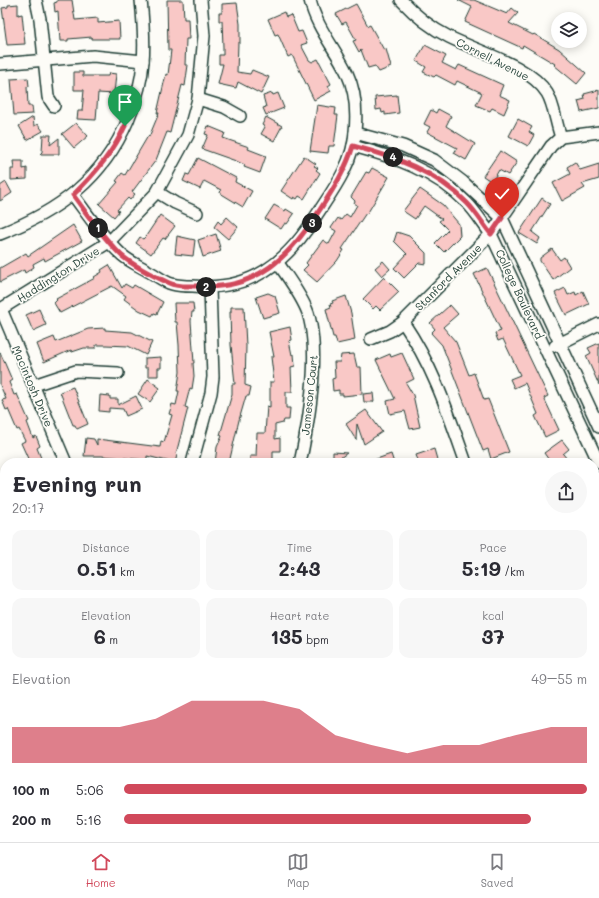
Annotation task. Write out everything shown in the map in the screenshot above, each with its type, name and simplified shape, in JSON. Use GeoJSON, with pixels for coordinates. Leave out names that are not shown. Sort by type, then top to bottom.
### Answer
{"type":"FeatureCollection","features":[{"type":"Feature","properties":{"kind":"street"},"geometry":{"type":"LineString","coordinates":[[36,0],[40,19],[48,97],[54,106]]}},
{"type":"Feature","properties":{"kind":"street"},"geometry":{"type":"LineString","coordinates":[[0,234],[38,218],[73,195],[99,170],[119,139],[134,105],[143,61],[144,35],[141,0]]}},
{"type":"Feature","properties":{"kind":"street","name":"Haddington Drive"},"geometry":{"type":"LineString","coordinates":[[1,309],[109,242],[157,192],[188,135],[198,99],[204,36],[202,0]]}},
{"type":"Feature","properties":{"kind":"street"},"geometry":{"type":"LineString","coordinates":[[73,195],[109,242],[124,257],[171,284],[210,288],[244,281],[261,274],[278,263],[294,248],[310,226],[339,180],[353,146],[355,133],[356,113],[351,84],[340,60],[317,21],[310,0]]}},
{"type":"Feature","properties":{"kind":"street","name":"Cornell Avenue"},"geometry":{"type":"LineString","coordinates":[[401,0],[417,17],[449,37],[515,68],[535,80],[548,94],[561,137]]}},
{"type":"Feature","properties":{"kind":"street"},"geometry":{"type":"LineString","coordinates":[[0,64],[93,56],[143,61]]}},
{"type":"Feature","properties":{"kind":"street"},"geometry":{"type":"LineString","coordinates":[[198,99],[224,107],[240,116]]}},
{"type":"Feature","properties":{"kind":"street"},"geometry":{"type":"LineString","coordinates":[[561,137],[599,132]]}},
{"type":"Feature","properties":{"kind":"street","name":"College Boulevard"},"geometry":{"type":"LineString","coordinates":[[355,133],[404,146],[434,160],[463,182],[502,218],[560,344],[595,409],[599,427]]}},
{"type":"Feature","properties":{"kind":"street","name":"Stanford Avenue"},"geometry":{"type":"LineString","coordinates":[[371,339],[390,331],[403,322],[491,234],[551,146],[561,137]]}},
{"type":"Feature","properties":{"kind":"street","name":"College Boulevard"},"geometry":{"type":"LineString","coordinates":[[353,146],[405,162],[445,185],[467,203],[491,234],[547,350],[596,458]]}},
{"type":"Feature","properties":{"kind":"street"},"geometry":{"type":"LineString","coordinates":[[157,192],[175,203],[197,213]]}},
{"type":"Feature","properties":{"kind":"street","name":"Jameson Court"},"geometry":{"type":"LineString","coordinates":[[278,263],[308,312],[314,352],[305,437],[301,458]]}},
{"type":"Feature","properties":{"kind":"street"},"geometry":{"type":"LineString","coordinates":[[193,458],[211,393],[213,377],[210,288]]}},
{"type":"Feature","properties":{"kind":"street","name":"Macintosh Drive"},"geometry":{"type":"LineString","coordinates":[[1,309],[64,458]]}},
{"type":"Feature","properties":{"kind":"street"},"geometry":{"type":"LineString","coordinates":[[403,322],[420,347],[434,374],[464,458]]}},
{"type":"Feature","properties":{"kind":"street"},"geometry":{"type":"LineString","coordinates":[[547,350],[599,324]]}},
{"type":"Feature","properties":{"kind":"street"},"geometry":{"type":"LineString","coordinates":[[34,385],[76,371],[118,373]]}},
{"type":"Feature","properties":{"kind":"building"},"geometry":{"type":"Polygon","coordinates":[[[57,0],[72,0],[75,20],[98,18],[98,23],[119,21],[120,39],[92,39],[92,37],[60,41],[58,11],[55,12],[54,3],[57,2],[57,0]]]}},
{"type":"Feature","properties":{"kind":"building"},"geometry":{"type":"Polygon","coordinates":[[[167,0],[183,0],[184,19],[188,19],[189,39],[186,39],[185,65],[188,65],[185,86],[182,85],[170,133],[167,132],[156,160],[132,192],[135,194],[130,200],[128,198],[117,210],[119,211],[114,217],[99,204],[118,182],[116,181],[122,173],[125,175],[148,136],[149,137],[159,113],[157,113],[166,74],[168,75],[171,50],[168,50],[167,0]]]}},
{"type":"Feature","properties":{"kind":"building"},"geometry":{"type":"Polygon","coordinates":[[[458,0],[474,0],[507,14],[512,8],[518,13],[509,23],[533,35],[534,34],[551,44],[551,48],[559,49],[586,73],[577,84],[554,65],[555,64],[523,45],[522,48],[465,22],[472,7],[458,0]]]}},
{"type":"Feature","properties":{"kind":"building"},"geometry":{"type":"Polygon","coordinates":[[[237,3],[240,24],[240,43],[238,43],[237,72],[250,74],[252,70],[269,77],[261,94],[238,82],[236,88],[218,84],[223,64],[219,64],[219,55],[223,55],[223,47],[222,21],[219,21],[219,13],[222,13],[222,4],[237,3]]]}},
{"type":"Feature","properties":{"kind":"building"},"geometry":{"type":"Polygon","coordinates":[[[18,4],[18,15],[22,14],[25,44],[7,45],[2,8],[8,7],[8,5],[18,4]]]}},
{"type":"Feature","properties":{"kind":"building"},"geometry":{"type":"Polygon","coordinates":[[[356,4],[384,50],[386,49],[391,67],[379,72],[375,66],[368,68],[361,50],[359,52],[353,41],[356,40],[346,22],[342,24],[336,14],[356,4]]]}},
{"type":"Feature","properties":{"kind":"building"},"geometry":{"type":"Polygon","coordinates":[[[284,12],[286,17],[291,15],[298,32],[302,31],[307,43],[301,45],[309,60],[312,62],[318,59],[331,84],[328,86],[331,91],[314,100],[292,55],[288,57],[278,34],[275,35],[268,19],[284,12]]]}},
{"type":"Feature","properties":{"kind":"building"},"geometry":{"type":"Polygon","coordinates":[[[425,45],[446,56],[442,63],[456,70],[459,65],[503,85],[499,95],[510,100],[504,114],[492,108],[490,111],[476,105],[482,93],[457,81],[455,85],[436,75],[434,77],[423,72],[426,67],[416,61],[425,45]]]}},
{"type":"Feature","properties":{"kind":"building"},"geometry":{"type":"Polygon","coordinates":[[[74,72],[83,72],[83,76],[108,76],[109,73],[116,74],[114,94],[98,93],[96,120],[77,119],[78,111],[82,111],[84,90],[74,90],[74,72]]]}},
{"type":"Feature","properties":{"kind":"building"},"geometry":{"type":"Polygon","coordinates":[[[28,78],[28,106],[32,106],[33,114],[14,115],[11,79],[28,78]]]}},
{"type":"Feature","properties":{"kind":"building"},"geometry":{"type":"Polygon","coordinates":[[[599,90],[599,108],[581,112],[578,101],[585,99],[584,94],[599,90]]]}},
{"type":"Feature","properties":{"kind":"building"},"geometry":{"type":"Polygon","coordinates":[[[272,93],[273,95],[278,93],[284,108],[266,115],[263,108],[266,107],[263,96],[272,93]]]}},
{"type":"Feature","properties":{"kind":"building"},"geometry":{"type":"Polygon","coordinates":[[[397,95],[399,113],[385,115],[385,112],[382,113],[381,109],[376,110],[375,97],[397,95]]]}},
{"type":"Feature","properties":{"kind":"building"},"geometry":{"type":"Polygon","coordinates":[[[317,105],[336,108],[335,115],[338,115],[334,146],[329,146],[328,153],[310,151],[317,105]]]}},
{"type":"Feature","properties":{"kind":"building"},"geometry":{"type":"Polygon","coordinates":[[[438,109],[451,116],[446,126],[475,144],[466,160],[454,153],[457,148],[427,132],[430,127],[424,124],[431,110],[436,113],[438,109]]]}},
{"type":"Feature","properties":{"kind":"building"},"geometry":{"type":"Polygon","coordinates":[[[33,117],[34,126],[38,124],[43,131],[27,140],[19,126],[33,117]]]}},
{"type":"Feature","properties":{"kind":"building"},"geometry":{"type":"Polygon","coordinates":[[[266,117],[282,126],[274,141],[261,134],[265,127],[262,125],[266,117]]]}},
{"type":"Feature","properties":{"kind":"building"},"geometry":{"type":"Polygon","coordinates":[[[518,119],[532,127],[529,132],[534,135],[528,146],[509,136],[518,119]]]}},
{"type":"Feature","properties":{"kind":"building"},"geometry":{"type":"Polygon","coordinates":[[[76,123],[88,136],[74,148],[62,134],[76,123]]]}},
{"type":"Feature","properties":{"kind":"building"},"geometry":{"type":"Polygon","coordinates":[[[208,126],[225,133],[223,138],[249,147],[248,149],[266,156],[260,173],[244,167],[245,165],[236,161],[202,149],[208,135],[205,134],[208,126]]]}},
{"type":"Feature","properties":{"kind":"building"},"geometry":{"type":"Polygon","coordinates":[[[43,135],[51,135],[50,145],[59,138],[59,154],[40,154],[42,152],[43,135]]]}},
{"type":"Feature","properties":{"kind":"building"},"geometry":{"type":"Polygon","coordinates":[[[500,151],[517,162],[508,175],[499,170],[492,182],[483,176],[500,151]]]}},
{"type":"Feature","properties":{"kind":"building"},"geometry":{"type":"Polygon","coordinates":[[[304,156],[316,164],[314,166],[318,168],[316,170],[320,173],[304,199],[299,196],[297,199],[294,197],[293,199],[281,191],[304,156]]]}},
{"type":"Feature","properties":{"kind":"building"},"geometry":{"type":"Polygon","coordinates":[[[198,158],[236,178],[235,182],[252,191],[243,207],[220,193],[221,190],[204,181],[200,189],[183,181],[186,174],[189,175],[198,158]]]}},
{"type":"Feature","properties":{"kind":"building"},"geometry":{"type":"Polygon","coordinates":[[[13,161],[23,161],[23,169],[27,168],[27,179],[11,180],[11,169],[14,169],[13,161]]]}},
{"type":"Feature","properties":{"kind":"building"},"geometry":{"type":"Polygon","coordinates":[[[575,162],[580,170],[599,164],[599,179],[582,184],[585,188],[562,201],[553,183],[570,174],[567,167],[575,162]]]}},
{"type":"Feature","properties":{"kind":"building"},"geometry":{"type":"Polygon","coordinates":[[[372,168],[389,177],[367,214],[366,213],[342,249],[344,250],[337,261],[317,282],[303,270],[308,265],[306,263],[323,240],[329,244],[336,231],[331,228],[338,218],[341,220],[346,214],[350,217],[357,205],[351,197],[366,172],[369,173],[372,168]]]}},
{"type":"Feature","properties":{"kind":"building"},"geometry":{"type":"Polygon","coordinates":[[[6,182],[12,193],[0,201],[0,186],[6,182]]]}},
{"type":"Feature","properties":{"kind":"building"},"geometry":{"type":"Polygon","coordinates":[[[420,189],[443,205],[459,224],[460,236],[444,252],[435,243],[448,230],[439,221],[442,219],[424,206],[415,219],[403,211],[420,189]]]}},
{"type":"Feature","properties":{"kind":"building"},"geometry":{"type":"Polygon","coordinates":[[[542,198],[550,204],[532,232],[540,238],[537,244],[519,233],[542,198]]]}},
{"type":"Feature","properties":{"kind":"building"},"geometry":{"type":"Polygon","coordinates":[[[274,205],[285,211],[286,209],[294,214],[287,224],[285,223],[281,229],[265,219],[274,205]]]}},
{"type":"Feature","properties":{"kind":"building"},"geometry":{"type":"Polygon","coordinates":[[[160,215],[175,226],[165,239],[163,238],[151,254],[136,243],[140,237],[143,239],[146,236],[160,215]]]}},
{"type":"Feature","properties":{"kind":"building"},"geometry":{"type":"Polygon","coordinates":[[[227,217],[238,227],[228,239],[214,227],[218,221],[221,224],[227,217]]]}},
{"type":"Feature","properties":{"kind":"building"},"geometry":{"type":"Polygon","coordinates":[[[73,225],[82,241],[45,261],[44,258],[33,264],[34,267],[25,273],[24,270],[0,282],[0,268],[26,253],[28,256],[73,225]]]}},
{"type":"Feature","properties":{"kind":"building"},"geometry":{"type":"Polygon","coordinates":[[[397,232],[409,236],[426,253],[426,264],[419,263],[404,278],[394,268],[407,254],[394,241],[397,232]]]}},
{"type":"Feature","properties":{"kind":"building"},"geometry":{"type":"Polygon","coordinates":[[[216,234],[221,251],[203,257],[198,240],[216,234]]]}},
{"type":"Feature","properties":{"kind":"building"},"geometry":{"type":"Polygon","coordinates":[[[177,236],[195,240],[193,256],[175,254],[177,236]]]}},
{"type":"Feature","properties":{"kind":"building"},"geometry":{"type":"Polygon","coordinates":[[[552,249],[560,260],[564,257],[570,267],[553,280],[540,261],[540,258],[552,249]]]}},
{"type":"Feature","properties":{"kind":"building"},"geometry":{"type":"Polygon","coordinates":[[[383,261],[390,269],[382,276],[375,268],[383,261]]]}},
{"type":"Feature","properties":{"kind":"building"},"geometry":{"type":"Polygon","coordinates":[[[109,265],[122,288],[125,284],[132,288],[134,285],[163,302],[157,314],[154,313],[152,316],[139,310],[124,299],[126,296],[112,286],[60,313],[54,303],[57,300],[56,299],[95,278],[94,277],[102,272],[101,270],[109,265]]]}},
{"type":"Feature","properties":{"kind":"building"},"geometry":{"type":"Polygon","coordinates":[[[487,268],[548,396],[544,398],[559,430],[545,437],[535,416],[538,414],[525,383],[514,388],[510,379],[520,375],[503,339],[498,341],[495,333],[501,331],[474,274],[487,268]]]}},
{"type":"Feature","properties":{"kind":"building"},"geometry":{"type":"Polygon","coordinates":[[[384,277],[399,292],[380,310],[376,306],[373,309],[363,299],[384,277]]]}},
{"type":"Feature","properties":{"kind":"building"},"geometry":{"type":"Polygon","coordinates":[[[565,288],[568,295],[575,292],[576,295],[583,291],[589,304],[566,315],[555,293],[565,288]]]}},
{"type":"Feature","properties":{"kind":"building"},"geometry":{"type":"Polygon","coordinates":[[[268,293],[275,296],[280,313],[263,318],[256,297],[268,293]]]}},
{"type":"Feature","properties":{"kind":"building"},"geometry":{"type":"Polygon","coordinates":[[[346,296],[351,313],[355,340],[337,344],[335,337],[333,337],[326,309],[331,307],[330,304],[333,303],[332,301],[346,296]]]}},
{"type":"Feature","properties":{"kind":"building"},"geometry":{"type":"Polygon","coordinates":[[[174,303],[193,303],[194,312],[192,312],[191,321],[194,376],[192,389],[190,388],[185,407],[188,408],[176,458],[155,458],[147,456],[147,458],[124,458],[84,456],[86,438],[94,439],[97,445],[97,439],[160,447],[161,441],[164,442],[172,415],[169,414],[172,404],[176,405],[179,391],[177,391],[180,372],[179,345],[177,322],[175,322],[174,303]]]}},
{"type":"Feature","properties":{"kind":"building"},"geometry":{"type":"Polygon","coordinates":[[[450,305],[458,314],[443,327],[456,342],[469,375],[474,373],[484,400],[488,399],[509,452],[491,458],[488,449],[483,451],[442,345],[431,333],[435,329],[430,323],[450,305]]]}},
{"type":"Feature","properties":{"kind":"building"},"geometry":{"type":"Polygon","coordinates":[[[231,307],[244,307],[246,346],[245,385],[251,387],[249,396],[246,396],[230,458],[216,458],[217,447],[222,436],[220,435],[232,394],[232,384],[235,384],[231,345],[231,307]]]}},
{"type":"Feature","properties":{"kind":"building"},"geometry":{"type":"Polygon","coordinates":[[[39,309],[46,325],[33,331],[26,315],[39,309]]]}},
{"type":"Feature","properties":{"kind":"building"},"geometry":{"type":"Polygon","coordinates":[[[290,327],[292,340],[289,341],[292,355],[294,354],[295,366],[291,367],[292,392],[286,392],[286,408],[290,408],[289,420],[284,420],[283,423],[275,425],[275,439],[280,438],[280,451],[273,451],[273,458],[250,458],[250,456],[256,456],[257,433],[265,433],[267,406],[270,407],[270,382],[274,382],[271,357],[274,357],[269,332],[290,327]]]}},
{"type":"Feature","properties":{"kind":"building"},"geometry":{"type":"Polygon","coordinates":[[[105,328],[105,330],[132,332],[152,342],[146,355],[128,346],[96,345],[96,348],[84,348],[72,352],[71,350],[44,362],[37,344],[54,337],[56,342],[88,329],[105,328]]]}},
{"type":"Feature","properties":{"kind":"building"},"geometry":{"type":"Polygon","coordinates":[[[599,343],[599,385],[586,356],[591,353],[588,348],[599,343]]]}},
{"type":"Feature","properties":{"kind":"building"},"geometry":{"type":"Polygon","coordinates":[[[0,352],[12,380],[9,382],[14,395],[17,394],[29,421],[27,422],[33,438],[36,436],[40,446],[37,448],[41,458],[28,458],[21,443],[25,441],[19,429],[17,430],[8,409],[6,410],[2,400],[6,399],[0,385],[0,352]]]}},
{"type":"Feature","properties":{"kind":"building"},"geometry":{"type":"Polygon","coordinates":[[[402,353],[414,379],[406,383],[413,395],[420,427],[410,429],[405,411],[390,414],[387,401],[395,399],[376,360],[390,354],[391,357],[402,353]]]}},
{"type":"Feature","properties":{"kind":"building"},"geometry":{"type":"Polygon","coordinates":[[[354,354],[357,367],[361,367],[362,394],[343,396],[343,394],[339,394],[339,390],[333,391],[332,379],[335,378],[334,362],[340,362],[341,355],[354,354]]]}},
{"type":"Feature","properties":{"kind":"building"},"geometry":{"type":"Polygon","coordinates":[[[161,357],[161,368],[158,368],[158,376],[148,376],[148,368],[145,368],[145,358],[161,357]]]}},
{"type":"Feature","properties":{"kind":"building"},"geometry":{"type":"Polygon","coordinates":[[[148,379],[160,388],[150,402],[138,394],[148,379]]]}},
{"type":"Feature","properties":{"kind":"building"},"geometry":{"type":"Polygon","coordinates":[[[73,387],[88,424],[77,429],[75,425],[73,425],[60,392],[73,387]]]}},
{"type":"Feature","properties":{"kind":"building"},"geometry":{"type":"Polygon","coordinates":[[[373,393],[374,402],[364,402],[363,394],[373,393]]]}},
{"type":"Feature","properties":{"kind":"building"},"geometry":{"type":"Polygon","coordinates":[[[100,395],[110,396],[110,399],[118,399],[118,405],[136,396],[142,409],[126,416],[123,409],[109,408],[109,412],[99,411],[100,395]]]}},
{"type":"Feature","properties":{"kind":"building"},"geometry":{"type":"Polygon","coordinates":[[[366,410],[382,432],[364,444],[357,424],[356,440],[346,424],[366,410]]]}},
{"type":"Feature","properties":{"kind":"building"},"geometry":{"type":"Polygon","coordinates":[[[562,440],[569,449],[563,454],[566,458],[548,458],[544,453],[562,440]]]}},
{"type":"Feature","properties":{"kind":"building"},"geometry":{"type":"Polygon","coordinates":[[[434,449],[437,458],[417,458],[416,455],[434,449]]]}},
{"type":"Feature","properties":{"kind":"building"},"geometry":{"type":"Polygon","coordinates":[[[333,452],[347,453],[340,458],[333,458],[333,452]]]}},
{"type":"Feature","properties":{"kind":"building"},"geometry":{"type":"Polygon","coordinates":[[[391,454],[392,458],[380,458],[391,454]]]}},
{"type":"Feature","properties":{"kind":"route"},"geometry":{"type":"LineString","coordinates":[[125,126],[119,139],[99,170],[73,195],[109,242],[124,257],[171,284],[210,288],[227,285],[244,281],[261,274],[278,263],[294,248],[310,226],[339,180],[350,157],[353,146],[405,162],[445,185],[467,203],[491,234],[502,218]]}}]}
